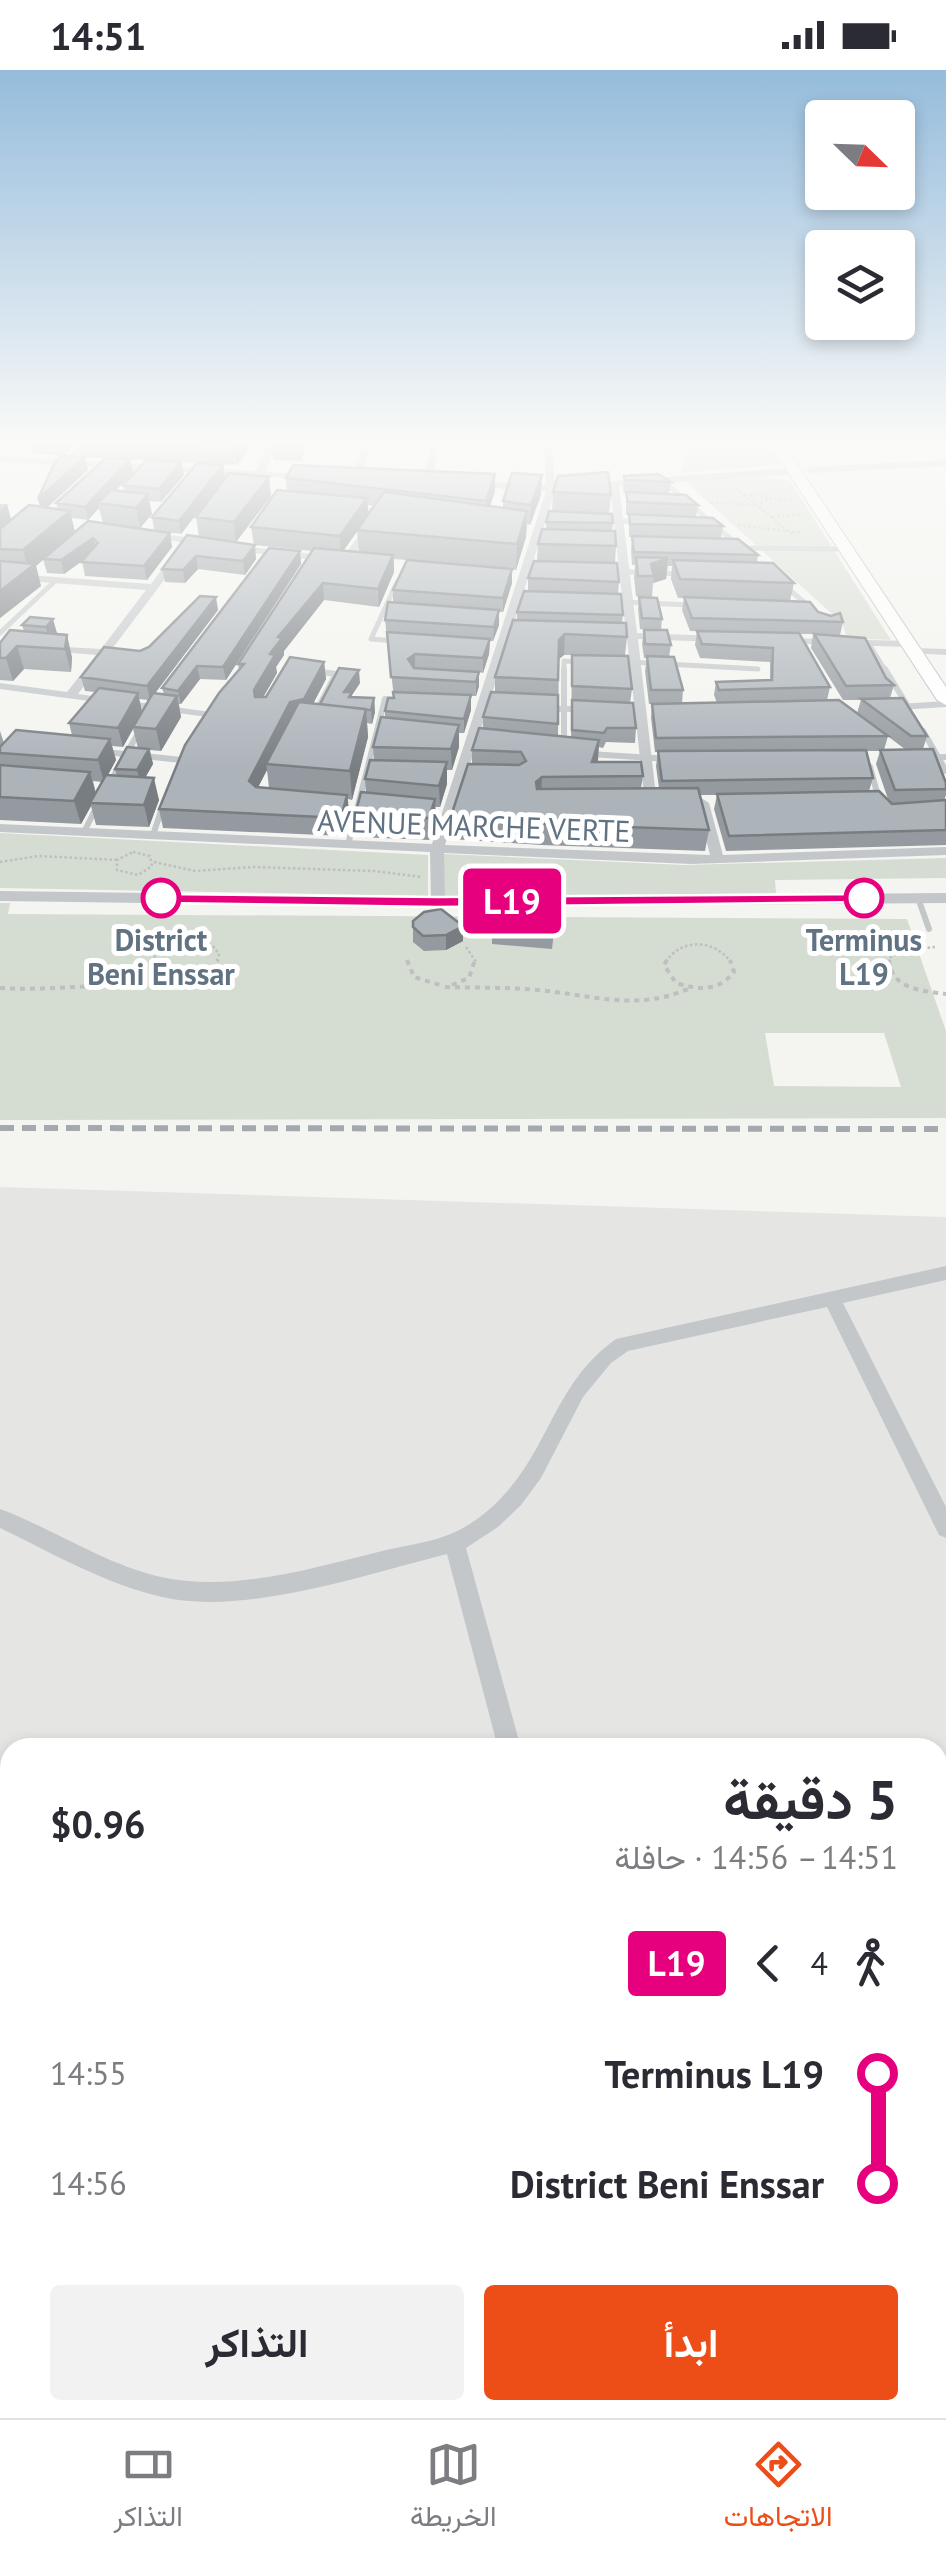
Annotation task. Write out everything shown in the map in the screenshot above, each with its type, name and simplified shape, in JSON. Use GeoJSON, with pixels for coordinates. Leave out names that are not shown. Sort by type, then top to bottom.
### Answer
{"type":"FeatureCollection","features":[{"type":"Feature","properties":{"kind":"highway"},"geometry":{"type":"LineString","coordinates":[[848,553],[946,673]]}},
{"type":"Feature","properties":{"kind":"highway"},"geometry":{"type":"LineString","coordinates":[[858,553],[925,650],[946,702]]}},
{"type":"Feature","properties":{"kind":"street"},"geometry":{"type":"LineString","coordinates":[[70,696],[179,553]]}},
{"type":"Feature","properties":{"kind":"street"},"geometry":{"type":"LineString","coordinates":[[273,553],[365,562]]}},
{"type":"Feature","properties":{"kind":"street"},"geometry":{"type":"LineString","coordinates":[[346,560],[351,553]]}},
{"type":"Feature","properties":{"kind":"street"},"geometry":{"type":"LineString","coordinates":[[438,902],[437,850],[529,553]]}},
{"type":"Feature","properties":{"kind":"street"},"geometry":{"type":"LineString","coordinates":[[622,553],[651,804]]}},
{"type":"Feature","properties":{"kind":"street"},"geometry":{"type":"LineString","coordinates":[[501,576],[522,573]]}},
{"type":"Feature","properties":{"kind":"street"},"geometry":{"type":"LineString","coordinates":[[0,576],[153,587]]}},
{"type":"Feature","properties":{"kind":"street"},"geometry":{"type":"LineString","coordinates":[[504,632],[522,633]]}},
{"type":"Feature","properties":{"kind":"street"},"geometry":{"type":"LineString","coordinates":[[595,635],[725,639]]}},
{"type":"Feature","properties":{"kind":"street"},"geometry":{"type":"LineString","coordinates":[[762,640],[925,650]]}},
{"type":"Feature","properties":{"kind":"street"},"geometry":{"type":"LineString","coordinates":[[0,644],[17,645]]}},
{"type":"Feature","properties":{"kind":"street"},"geometry":{"type":"LineString","coordinates":[[34,646],[102,652]]}},
{"type":"Feature","properties":{"kind":"street"},"geometry":{"type":"LineString","coordinates":[[0,686],[210,716]]}},
{"type":"Feature","properties":{"kind":"street"},"geometry":{"type":"LineString","coordinates":[[703,803],[718,860]]}},
{"type":"Feature","properties":{"kind":"street","name":"AVENUE MARCHE VERTE"},"geometry":{"type":"LineString","coordinates":[[0,828],[718,860],[946,851]]}},
{"type":"Feature","properties":{"kind":"street"},"geometry":{"type":"LineString","coordinates":[[0,896],[438,902],[945,898]]}},
{"type":"Feature","properties":{"kind":"street"},"geometry":{"type":"LineString","coordinates":[[0,1518],[135,1579],[197,1592],[239,1591],[454,1543],[481,1530],[523,1488],[580,1384],[600,1357],[623,1344],[946,1273]]}},
{"type":"Feature","properties":{"kind":"street"},"geometry":{"type":"LineString","coordinates":[[832,1299],[946,1528]]}},
{"type":"Feature","properties":{"kind":"street"},"geometry":{"type":"LineString","coordinates":[[454,1543],[507,1738]]}},
{"type":"Feature","properties":{"kind":"lane"},"geometry":{"type":"LineString","coordinates":[[746,553],[752,558]]}},
{"type":"Feature","properties":{"kind":"lane"},"geometry":{"type":"LineString","coordinates":[[302,573],[312,557]]}},
{"type":"Feature","properties":{"kind":"lane"},"geometry":{"type":"LineString","coordinates":[[31,578],[46,565]]}},
{"type":"Feature","properties":{"kind":"lane"},"geometry":{"type":"LineString","coordinates":[[404,566],[371,640],[408,642]]}},
{"type":"Feature","properties":{"kind":"lane"},"geometry":{"type":"LineString","coordinates":[[522,573],[540,568]]}},
{"type":"Feature","properties":{"kind":"lane"},"geometry":{"type":"LineString","coordinates":[[590,571],[699,574]]}},
{"type":"Feature","properties":{"kind":"lane"},"geometry":{"type":"LineString","coordinates":[[774,576],[820,616]]}},
{"type":"Feature","properties":{"kind":"lane"},"geometry":{"type":"LineString","coordinates":[[0,633],[56,580]]}},
{"type":"Feature","properties":{"kind":"lane"},"geometry":{"type":"LineString","coordinates":[[514,598],[533,599]]}},
{"type":"Feature","properties":{"kind":"lane"},"geometry":{"type":"LineString","coordinates":[[609,602],[702,605]]}},
{"type":"Feature","properties":{"kind":"lane"},"geometry":{"type":"LineString","coordinates":[[794,609],[812,610]]}},
{"type":"Feature","properties":{"kind":"lane"},"geometry":{"type":"LineString","coordinates":[[385,610],[402,612]]}},
{"type":"Feature","properties":{"kind":"lane"},"geometry":{"type":"LineString","coordinates":[[800,642],[808,656]]}},
{"type":"Feature","properties":{"kind":"lane"},"geometry":{"type":"LineString","coordinates":[[869,644],[942,757],[946,771]]}},
{"type":"Feature","properties":{"kind":"lane"},"geometry":{"type":"LineString","coordinates":[[564,752],[564,661],[581,662]]}},
{"type":"Feature","properties":{"kind":"lane"},"geometry":{"type":"LineString","coordinates":[[617,662],[758,669]]}},
{"type":"Feature","properties":{"kind":"lane"},"geometry":{"type":"LineString","coordinates":[[304,669],[336,674],[310,725]]}},
{"type":"Feature","properties":{"kind":"lane"},"geometry":{"type":"LineString","coordinates":[[84,832],[165,692]]}},
{"type":"Feature","properties":{"kind":"lane"},"geometry":{"type":"LineString","coordinates":[[348,845],[384,699],[404,701]]}},
{"type":"Feature","properties":{"kind":"lane"},"geometry":{"type":"LineString","coordinates":[[201,731],[221,700]]}},
{"type":"Feature","properties":{"kind":"lane"},"geometry":{"type":"LineString","coordinates":[[891,707],[946,702]]}},
{"type":"Feature","properties":{"kind":"lane"},"geometry":{"type":"LineString","coordinates":[[480,708],[497,708]]}},
{"type":"Feature","properties":{"kind":"lane"},"geometry":{"type":"LineString","coordinates":[[531,708],[602,710]]}},
{"type":"Feature","properties":{"kind":"lane"},"geometry":{"type":"LineString","coordinates":[[621,710],[658,710]]}},
{"type":"Feature","properties":{"kind":"lane"},"geometry":{"type":"LineString","coordinates":[[360,730],[396,734]]}},
{"type":"Feature","properties":{"kind":"lane"},"geometry":{"type":"LineString","coordinates":[[451,740],[488,744]]}},
{"type":"Feature","properties":{"kind":"lane"},"geometry":{"type":"LineString","coordinates":[[175,777],[192,746]]}},
{"type":"Feature","properties":{"kind":"lane"},"geometry":{"type":"LineString","coordinates":[[90,751],[182,760]]}},
{"type":"Feature","properties":{"kind":"lane"},"geometry":{"type":"LineString","coordinates":[[580,753],[683,759]]}},
{"type":"Feature","properties":{"kind":"lane"},"geometry":{"type":"LineString","coordinates":[[906,759],[942,757]]}},
{"type":"Feature","properties":{"kind":"lane"},"geometry":{"type":"LineString","coordinates":[[868,759],[878,799],[887,812]]}},
{"type":"Feature","properties":{"kind":"lane"},"geometry":{"type":"LineString","coordinates":[[365,775],[384,776]]}},
{"type":"Feature","properties":{"kind":"lane"},"geometry":{"type":"LineString","coordinates":[[440,778],[473,779]]}},
{"type":"Feature","properties":{"kind":"lane"},"geometry":{"type":"LineString","coordinates":[[106,790],[121,790]]}},
{"type":"Feature","properties":{"kind":"lane"},"geometry":{"type":"LineString","coordinates":[[154,835],[167,794]]}},
{"type":"Feature","properties":{"kind":"lane"},"geometry":{"type":"LineString","coordinates":[[859,800],[878,799]]}},
{"type":"Feature","properties":{"kind":"lane"},"geometry":{"type":"LineString","coordinates":[[686,804],[723,802]]}},
{"type":"Feature","properties":{"kind":"lane"},"geometry":{"type":"LineString","coordinates":[[632,804],[668,804]]}},
{"type":"Feature","properties":{"kind":"lane"},"geometry":{"type":"LineString","coordinates":[[356,807],[374,808]]}},
{"type":"Feature","properties":{"kind":"lane"},"geometry":{"type":"LineString","coordinates":[[429,813],[448,814]]}},
{"type":"Feature","properties":{"kind":"lane"},"geometry":{"type":"LineString","coordinates":[[918,898],[929,929]]}},
{"type":"Feature","properties":{"kind":"path"},"geometry":{"type":"LineString","coordinates":[[0,862],[38,856],[117,860],[140,852],[154,862],[195,871],[254,866],[438,877]]}},
{"type":"Feature","properties":{"kind":"path"},"geometry":{"type":"LineString","coordinates":[[117,860],[117,870],[132,875],[149,870],[154,862]]}},
{"type":"Feature","properties":{"kind":"path"},"geometry":{"type":"LineString","coordinates":[[0,988],[56,991],[106,984],[184,984],[210,976],[219,965],[219,954],[212,945],[198,940],[171,943],[159,950],[150,966],[153,974],[168,983]]}},
{"type":"Feature","properties":{"kind":"path"},"geometry":{"type":"LineString","coordinates":[[407,960],[407,968],[416,980],[445,987],[536,990],[624,1004],[666,999],[690,988],[718,987],[734,972],[733,963],[714,948],[686,944],[674,949],[664,965],[667,974],[690,988]]}},
{"type":"Feature","properties":{"kind":"path"},"geometry":{"type":"LineString","coordinates":[[445,987],[469,978],[476,967],[475,956],[466,947]]}},
{"type":"Feature","properties":{"kind":"path"},"geometry":{"type":"LineString","coordinates":[[936,947],[902,950],[889,958],[888,965],[894,978],[911,989],[946,994]]}},
{"type":"Feature","properties":{"kind":"shaded area"},"geometry":{"type":"Polygon","coordinates":[[[764,553],[835,553],[891,640],[847,638],[842,623],[764,553]]]}},
{"type":"Feature","properties":{"kind":"shaded area"},"geometry":{"type":"Polygon","coordinates":[[[0,833],[428,855],[428,896],[0,888],[0,833]]]}},
{"type":"Feature","properties":{"kind":"shaded area"},"geometry":{"type":"Polygon","coordinates":[[[444,854],[684,865],[946,858],[946,878],[775,880],[776,893],[444,897],[444,854]]]}},
{"type":"Feature","properties":{"kind":"shaded area"},"geometry":{"type":"Polygon","coordinates":[[[0,903],[10,903],[8,914],[907,919],[946,1031],[946,1118],[0,1120],[0,903]],[[765,1033],[774,1086],[901,1087],[884,1033],[765,1033]]]}},
{"type":"Feature","properties":{"kind":"shaded area"},"geometry":{"type":"Polygon","coordinates":[[[0,1187],[946,1217],[946,1738],[0,1738],[0,1187]]]}},
{"type":"Feature","properties":{"kind":"building"},"geometry":{"type":"Polygon","coordinates":[[[51,553],[72,553],[61,560],[43,559],[51,553]]]}},
{"type":"Feature","properties":{"kind":"building"},"geometry":{"type":"Polygon","coordinates":[[[89,553],[155,553],[144,566],[81,562],[89,553]]]}},
{"type":"Feature","properties":{"kind":"building"},"geometry":{"type":"Polygon","coordinates":[[[174,553],[249,553],[243,561],[196,556],[183,570],[162,569],[174,553]]]}},
{"type":"Feature","properties":{"kind":"building"},"geometry":{"type":"Polygon","coordinates":[[[266,553],[299,553],[223,667],[197,666],[178,691],[162,688],[266,553]]]}},
{"type":"Feature","properties":{"kind":"building"},"geometry":{"type":"Polygon","coordinates":[[[311,553],[393,555],[378,589],[323,583],[278,637],[282,638],[270,654],[275,655],[254,690],[255,697],[266,697],[290,657],[324,662],[304,699],[290,702],[249,781],[256,787],[347,795],[341,818],[159,809],[185,745],[219,693],[244,664],[238,664],[311,553]]]}},
{"type":"Feature","properties":{"kind":"building"},"geometry":{"type":"Polygon","coordinates":[[[658,553],[755,553],[758,555],[658,553]]]}},
{"type":"Feature","properties":{"kind":"building"},"geometry":{"type":"Polygon","coordinates":[[[636,557],[668,558],[651,564],[654,576],[638,576],[636,557]]]}},
{"type":"Feature","properties":{"kind":"building"},"geometry":{"type":"Polygon","coordinates":[[[407,560],[512,569],[503,598],[393,590],[407,560]]]}},
{"type":"Feature","properties":{"kind":"building"},"geometry":{"type":"Polygon","coordinates":[[[673,560],[773,563],[794,583],[680,579],[673,560]]]}},
{"type":"Feature","properties":{"kind":"building"},"geometry":{"type":"Polygon","coordinates":[[[0,561],[35,564],[0,591],[0,561]]]}},
{"type":"Feature","properties":{"kind":"building"},"geometry":{"type":"Polygon","coordinates":[[[534,561],[617,563],[619,582],[528,578],[534,561]]]}},
{"type":"Feature","properties":{"kind":"building"},"geometry":{"type":"Polygon","coordinates":[[[524,591],[621,594],[623,615],[517,612],[524,591]]]}},
{"type":"Feature","properties":{"kind":"building"},"geometry":{"type":"Polygon","coordinates":[[[200,596],[216,597],[147,686],[81,677],[104,647],[140,651],[149,647],[200,596]]]}},
{"type":"Feature","properties":{"kind":"building"},"geometry":{"type":"Polygon","coordinates":[[[639,597],[657,598],[662,619],[642,618],[639,597]]]}},
{"type":"Feature","properties":{"kind":"building"},"geometry":{"type":"Polygon","coordinates":[[[684,597],[810,602],[818,612],[831,616],[840,613],[843,622],[692,618],[684,597]]]}},
{"type":"Feature","properties":{"kind":"building"},"geometry":{"type":"Polygon","coordinates":[[[388,602],[499,610],[494,627],[385,620],[388,602]]]}},
{"type":"Feature","properties":{"kind":"building"},"geometry":{"type":"Polygon","coordinates":[[[30,617],[53,619],[46,627],[22,625],[30,617]]]}},
{"type":"Feature","properties":{"kind":"building"},"geometry":{"type":"Polygon","coordinates":[[[513,620],[626,623],[627,637],[565,634],[559,640],[558,680],[495,677],[513,620]]]}},
{"type":"Feature","properties":{"kind":"building"},"geometry":{"type":"Polygon","coordinates":[[[10,630],[67,635],[65,649],[17,646],[6,658],[0,658],[0,643],[10,630]]]}},
{"type":"Feature","properties":{"kind":"building"},"geometry":{"type":"Polygon","coordinates":[[[644,630],[667,630],[671,645],[645,644],[644,630]]]}},
{"type":"Feature","properties":{"kind":"building"},"geometry":{"type":"Polygon","coordinates":[[[697,631],[799,633],[830,687],[719,690],[716,682],[772,680],[773,648],[702,644],[697,631]]]}},
{"type":"Feature","properties":{"kind":"building"},"geometry":{"type":"Polygon","coordinates":[[[387,632],[490,639],[483,658],[415,654],[408,659],[414,668],[479,672],[476,682],[391,677],[387,632]]]}},
{"type":"Feature","properties":{"kind":"building"},"geometry":{"type":"Polygon","coordinates":[[[814,634],[865,638],[886,678],[894,685],[846,686],[814,634]]]}},
{"type":"Feature","properties":{"kind":"building"},"geometry":{"type":"Polygon","coordinates":[[[572,655],[628,656],[632,689],[572,686],[572,655]]]}},
{"type":"Feature","properties":{"kind":"building"},"geometry":{"type":"Polygon","coordinates":[[[647,656],[674,657],[683,690],[651,690],[647,656]]]}},
{"type":"Feature","properties":{"kind":"building"},"geometry":{"type":"Polygon","coordinates":[[[339,668],[359,670],[344,692],[352,692],[349,697],[374,698],[371,710],[320,704],[339,668]]]}},
{"type":"Feature","properties":{"kind":"building"},"geometry":{"type":"Polygon","coordinates":[[[99,688],[138,693],[118,728],[69,723],[99,688]]]}},
{"type":"Feature","properties":{"kind":"building"},"geometry":{"type":"Polygon","coordinates":[[[393,692],[471,695],[464,719],[385,711],[388,698],[394,698],[393,692]]]}},
{"type":"Feature","properties":{"kind":"building"},"geometry":{"type":"Polygon","coordinates":[[[491,692],[558,695],[558,724],[483,717],[491,692]]]}},
{"type":"Feature","properties":{"kind":"building"},"geometry":{"type":"Polygon","coordinates":[[[153,693],[177,696],[156,729],[133,727],[153,693]]]}},
{"type":"Feature","properties":{"kind":"building"},"geometry":{"type":"Polygon","coordinates":[[[903,698],[927,736],[911,736],[861,699],[903,698]]]}},
{"type":"Feature","properties":{"kind":"building"},"geometry":{"type":"Polygon","coordinates":[[[572,700],[633,703],[636,728],[607,728],[604,733],[572,730],[572,700]]]}},
{"type":"Feature","properties":{"kind":"building"},"geometry":{"type":"Polygon","coordinates":[[[839,700],[888,736],[656,738],[652,704],[839,700]]]}},
{"type":"Feature","properties":{"kind":"building"},"geometry":{"type":"Polygon","coordinates":[[[299,702],[366,709],[350,771],[266,764],[299,702]]]}},
{"type":"Feature","properties":{"kind":"building"},"geometry":{"type":"Polygon","coordinates":[[[381,717],[459,725],[451,749],[373,747],[381,717]]]}},
{"type":"Feature","properties":{"kind":"building"},"geometry":{"type":"Polygon","coordinates":[[[479,728],[599,740],[592,762],[641,762],[643,776],[542,777],[536,782],[537,789],[698,788],[709,830],[450,819],[468,764],[519,765],[526,761],[521,752],[472,750],[479,728]]]}},
{"type":"Feature","properties":{"kind":"building"},"geometry":{"type":"Polygon","coordinates":[[[16,730],[110,739],[98,760],[0,753],[0,747],[16,730]]]}},
{"type":"Feature","properties":{"kind":"building"},"geometry":{"type":"Polygon","coordinates":[[[127,747],[149,749],[137,770],[115,769],[127,747]]]}},
{"type":"Feature","properties":{"kind":"building"},"geometry":{"type":"Polygon","coordinates":[[[933,749],[946,789],[895,790],[880,750],[933,749]]]}},
{"type":"Feature","properties":{"kind":"building"},"geometry":{"type":"Polygon","coordinates":[[[866,750],[873,778],[662,781],[658,751],[866,750]]]}},
{"type":"Feature","properties":{"kind":"building"},"geometry":{"type":"Polygon","coordinates":[[[370,760],[447,762],[439,786],[365,779],[370,760]]]}},
{"type":"Feature","properties":{"kind":"building"},"geometry":{"type":"Polygon","coordinates":[[[0,765],[90,772],[74,801],[0,797],[0,765]]]}},
{"type":"Feature","properties":{"kind":"building"},"geometry":{"type":"Polygon","coordinates":[[[106,775],[154,778],[144,805],[90,803],[106,775]]]}},
{"type":"Feature","properties":{"kind":"building"},"geometry":{"type":"Polygon","coordinates":[[[879,791],[892,804],[946,800],[946,830],[729,836],[717,794],[879,791]]]}},
{"type":"Feature","properties":{"kind":"building"},"geometry":{"type":"Polygon","coordinates":[[[361,792],[435,799],[429,818],[355,815],[361,792]]]}},
{"type":"Feature","properties":{"kind":"building"},"geometry":{"type":"Polygon","coordinates":[[[441,909],[463,926],[446,935],[423,936],[413,927],[413,921],[424,912],[441,909]]]}},
{"type":"Feature","properties":{"kind":"building"},"geometry":{"type":"Polygon","coordinates":[[[496,909],[556,913],[553,934],[492,929],[496,909]]]}},
{"type":"Feature","properties":{"kind":"railway"},"geometry":{"type":"LineString","coordinates":[[0,1128],[946,1129]]}},
{"type":"Feature","properties":{"kind":"bus line","name":"L19"},"geometry":{"type":"LineString","coordinates":[[161,898],[438,902],[864,898]]}},
{"type":"Feature","properties":{"kind":"place","name":"District Beni Enssar"},"geometry":{"type":"Point","coordinates":[161,898]}},
{"type":"Feature","properties":{"kind":"place","name":"Terminus L19"},"geometry":{"type":"Point","coordinates":[864,898]}}]}
